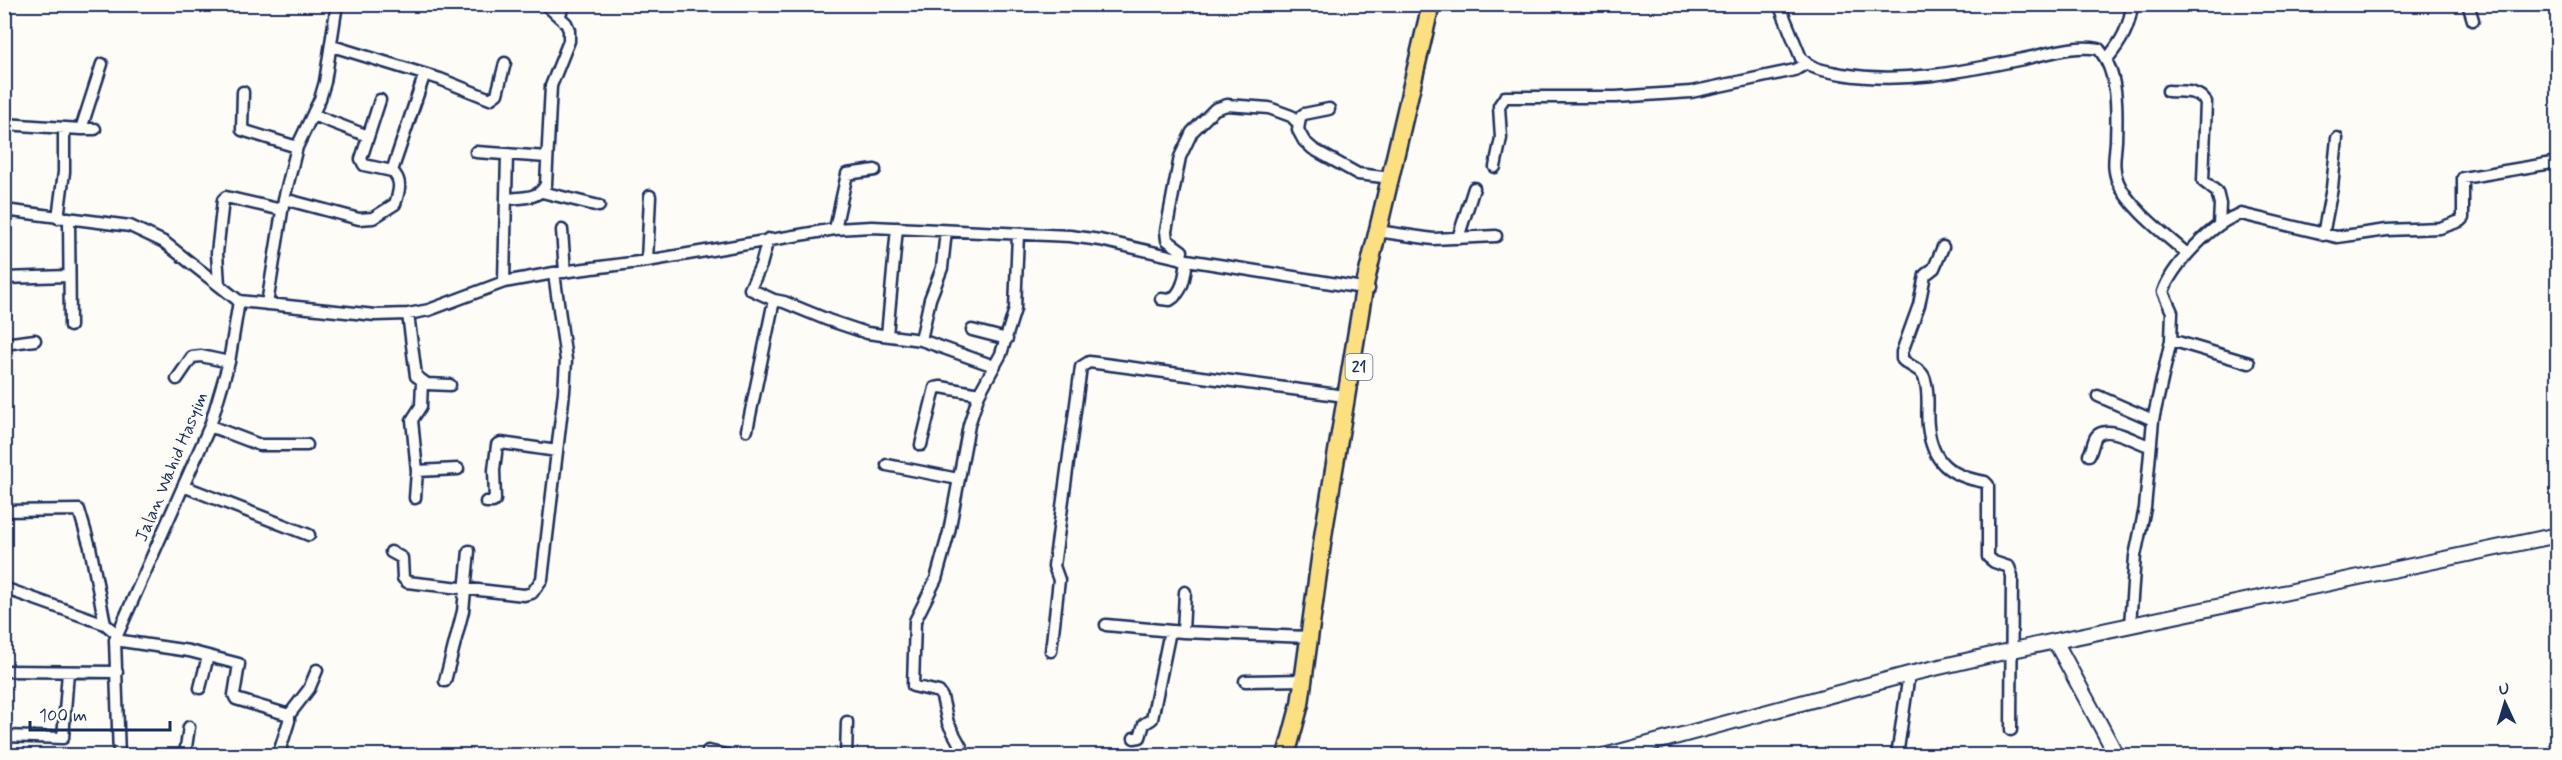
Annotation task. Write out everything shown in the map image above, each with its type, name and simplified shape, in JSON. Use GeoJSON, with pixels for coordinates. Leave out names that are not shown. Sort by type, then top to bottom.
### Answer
{"type":"FeatureCollection","features":[{"type":"Feature","properties":{"kind":"highway","name":"21"},"geometry":{"type":"LineString","coordinates":[[1298,756],[1314,681],[1325,557],[1345,396],[1431,4]]}},
{"type":"Feature","properties":{"kind":"highway","name":"21"},"geometry":{"type":"LineString","coordinates":[[1286,756],[1294,732],[1308,638],[1325,557],[1367,289],[1384,232],[1438,4]]}},
{"type":"Feature","properties":{"kind":"main road"},"geometry":{"type":"LineString","coordinates":[[1604,756],[1909,674],[2558,535]]}},
{"type":"Feature","properties":{"kind":"main road"},"geometry":{"type":"LineString","coordinates":[[2055,641],[2117,756]]}},
{"type":"Feature","properties":{"kind":"street"},"geometry":{"type":"LineString","coordinates":[[267,304],[283,205],[297,147],[313,115],[325,82],[337,4]]}},
{"type":"Feature","properties":{"kind":"street"},"geometry":{"type":"LineString","coordinates":[[506,199],[534,196],[542,192],[546,184],[552,79],[569,41],[566,23],[545,4]]}},
{"type":"Feature","properties":{"kind":"street"},"geometry":{"type":"LineString","coordinates":[[559,16],[564,4]]}},
{"type":"Feature","properties":{"kind":"street"},"geometry":{"type":"LineString","coordinates":[[1779,4],[1800,58],[1805,64],[1828,72],[1881,79],[1982,67],[2085,46],[2099,49],[2107,59],[2114,80],[2116,122],[2114,169],[2118,184],[2140,212],[2187,254]]}},
{"type":"Feature","properties":{"kind":"street"},"geometry":{"type":"LineString","coordinates":[[2107,59],[2122,40],[2131,18],[2132,4]]}},
{"type":"Feature","properties":{"kind":"street"},"geometry":{"type":"LineString","coordinates":[[2468,4],[2473,20]]}},
{"type":"Feature","properties":{"kind":"street"},"geometry":{"type":"LineString","coordinates":[[332,46],[424,76],[440,79],[490,99],[497,94],[505,63]]}},
{"type":"Feature","properties":{"kind":"street"},"geometry":{"type":"LineString","coordinates":[[81,129],[102,64]]}},
{"type":"Feature","properties":{"kind":"street"},"geometry":{"type":"LineString","coordinates":[[1495,167],[1501,138],[1499,106],[1505,97],[1616,97],[1691,92],[1795,70],[1805,64]]}},
{"type":"Feature","properties":{"kind":"street"},"geometry":{"type":"LineString","coordinates":[[392,171],[424,76]]}},
{"type":"Feature","properties":{"kind":"street"},"geometry":{"type":"LineString","coordinates":[[2168,91],[2194,92],[2202,96],[2206,102],[2203,181],[2217,192],[2220,204],[2219,225]]}},
{"type":"Feature","properties":{"kind":"street"},"geometry":{"type":"LineString","coordinates":[[243,92],[242,130],[297,147]]}},
{"type":"Feature","properties":{"kind":"street"},"geometry":{"type":"LineString","coordinates":[[219,285],[217,253],[223,201],[226,197],[359,219],[373,218],[395,204],[400,185],[392,171],[364,165],[361,159],[380,100]]}},
{"type":"Feature","properties":{"kind":"street"},"geometry":{"type":"LineString","coordinates":[[1161,299],[1175,298],[1183,285],[1182,251],[1167,240],[1166,231],[1180,157],[1192,132],[1215,109],[1227,105],[1281,111],[1298,123]]}},
{"type":"Feature","properties":{"kind":"street"},"geometry":{"type":"LineString","coordinates":[[1329,109],[1304,114],[1298,123],[1298,130],[1304,141],[1313,149],[1358,174],[1391,178]]}},
{"type":"Feature","properties":{"kind":"street"},"geometry":{"type":"LineString","coordinates":[[313,115],[368,136]]}},
{"type":"Feature","properties":{"kind":"street"},"geometry":{"type":"LineString","coordinates":[[4,124],[64,130],[95,129]]}},
{"type":"Feature","properties":{"kind":"street"},"geometry":{"type":"LineString","coordinates":[[64,130],[64,218],[70,326]]}},
{"type":"Feature","properties":{"kind":"street"},"geometry":{"type":"LineString","coordinates":[[2323,235],[2332,188],[2337,138]]}},
{"type":"Feature","properties":{"kind":"street"},"geometry":{"type":"LineString","coordinates":[[477,152],[546,157]]}},
{"type":"Feature","properties":{"kind":"street"},"geometry":{"type":"LineString","coordinates":[[504,282],[507,154]]}},
{"type":"Feature","properties":{"kind":"street"},"geometry":{"type":"LineString","coordinates":[[2130,625],[2135,556],[2145,508],[2153,420],[2171,340],[2172,312],[2163,292],[2169,278],[2187,254],[2231,216],[2241,214],[2323,235],[2349,236],[2387,230],[2440,228],[2463,218],[2463,178],[2558,162]]}},
{"type":"Feature","properties":{"kind":"street"},"geometry":{"type":"LineString","coordinates":[[835,229],[847,174],[875,170]]}},
{"type":"Feature","properties":{"kind":"street"},"geometry":{"type":"LineString","coordinates":[[1458,238],[1474,188]]}},
{"type":"Feature","properties":{"kind":"street"},"geometry":{"type":"LineString","coordinates":[[542,192],[599,206]]}},
{"type":"Feature","properties":{"kind":"street"},"geometry":{"type":"LineString","coordinates":[[647,261],[650,196]]}},
{"type":"Feature","properties":{"kind":"street"},"geometry":{"type":"LineString","coordinates":[[4,210],[130,226],[141,230],[165,242],[239,301],[375,315],[408,314],[429,310],[504,282],[559,272],[647,261],[835,229],[897,228],[1100,240],[1184,260],[1367,289]]}},
{"type":"Feature","properties":{"kind":"street"},"geometry":{"type":"LineString","coordinates":[[887,335],[897,228]]}},
{"type":"Feature","properties":{"kind":"street"},"geometry":{"type":"LineString","coordinates":[[391,552],[403,561],[404,581],[524,596],[536,589],[542,579],[564,392],[566,347],[559,272],[562,230]]}},
{"type":"Feature","properties":{"kind":"street"},"geometry":{"type":"LineString","coordinates":[[921,340],[930,299],[942,268],[946,231]]}},
{"type":"Feature","properties":{"kind":"street"},"geometry":{"type":"LineString","coordinates":[[1384,232],[1433,239],[1496,236]]}},
{"type":"Feature","properties":{"kind":"street"},"geometry":{"type":"LineString","coordinates":[[966,756],[948,723],[942,697],[935,690],[913,686],[914,627],[918,612],[936,579],[953,517],[969,425],[979,394],[1007,339],[1015,309],[1018,234]]}},
{"type":"Feature","properties":{"kind":"street"},"geometry":{"type":"LineString","coordinates":[[768,239],[761,265],[750,290],[867,333],[921,340],[994,366]]}},
{"type":"Feature","properties":{"kind":"street"},"geometry":{"type":"LineString","coordinates":[[1943,247],[1934,268],[1925,276],[1919,305],[1902,352],[1902,359],[1921,372],[1925,380],[1928,427],[1932,447],[1939,461],[1953,473],[1985,482],[1988,485],[1988,557],[1989,560],[2012,570],[2011,730]]}},
{"type":"Feature","properties":{"kind":"street"},"geometry":{"type":"LineString","coordinates":[[4,278],[68,276]]}},
{"type":"Feature","properties":{"kind":"street"},"geometry":{"type":"LineString","coordinates":[[747,430],[774,300]]}},
{"type":"Feature","properties":{"kind":"street","name":"Jalan Wahid Hasyim"},"geometry":{"type":"LineString","coordinates":[[119,756],[116,637],[210,426],[229,362],[239,301]]}},
{"type":"Feature","properties":{"kind":"street"},"geometry":{"type":"LineString","coordinates":[[408,314],[416,376],[423,382],[450,385]]}},
{"type":"Feature","properties":{"kind":"street"},"geometry":{"type":"LineString","coordinates":[[972,330],[1007,339]]}},
{"type":"Feature","properties":{"kind":"street"},"geometry":{"type":"LineString","coordinates":[[4,344],[35,340]]}},
{"type":"Feature","properties":{"kind":"street"},"geometry":{"type":"LineString","coordinates":[[2171,340],[2249,363]]}},
{"type":"Feature","properties":{"kind":"street"},"geometry":{"type":"LineString","coordinates":[[177,379],[192,357],[201,356],[229,362]]}},
{"type":"Feature","properties":{"kind":"street"},"geometry":{"type":"LineString","coordinates":[[1051,651],[1059,580],[1054,566],[1081,367],[1084,363],[1345,396]]}},
{"type":"Feature","properties":{"kind":"street"},"geometry":{"type":"LineString","coordinates":[[415,498],[417,471],[412,420],[421,405],[423,382]]}},
{"type":"Feature","properties":{"kind":"street"},"geometry":{"type":"LineString","coordinates":[[921,445],[935,388],[941,387],[979,394]]}},
{"type":"Feature","properties":{"kind":"street"},"geometry":{"type":"LineString","coordinates":[[2098,396],[2153,420]]}},
{"type":"Feature","properties":{"kind":"street"},"geometry":{"type":"LineString","coordinates":[[210,426],[260,445],[307,445]]}},
{"type":"Feature","properties":{"kind":"street"},"geometry":{"type":"LineString","coordinates":[[2089,455],[2097,435],[2101,433],[2120,435],[2150,446]]}},
{"type":"Feature","properties":{"kind":"street"},"geometry":{"type":"LineString","coordinates":[[486,502],[495,500],[494,470],[497,445],[501,443],[557,451]]}},
{"type":"Feature","properties":{"kind":"street"},"geometry":{"type":"LineString","coordinates":[[887,465],[958,479]]}},
{"type":"Feature","properties":{"kind":"street"},"geometry":{"type":"LineString","coordinates":[[417,471],[458,469]]}},
{"type":"Feature","properties":{"kind":"street"},"geometry":{"type":"LineString","coordinates":[[183,486],[309,535]]}},
{"type":"Feature","properties":{"kind":"street"},"geometry":{"type":"LineString","coordinates":[[4,511],[79,510],[90,547],[105,624],[116,637],[239,664],[234,695],[236,699],[289,715]]}},
{"type":"Feature","properties":{"kind":"street"},"geometry":{"type":"LineString","coordinates":[[445,681],[466,590],[470,551]]}},
{"type":"Feature","properties":{"kind":"street"},"geometry":{"type":"LineString","coordinates":[[4,588],[105,624]]}},
{"type":"Feature","properties":{"kind":"street"},"geometry":{"type":"LineString","coordinates":[[1183,632],[1185,592]]}},
{"type":"Feature","properties":{"kind":"street"},"geometry":{"type":"LineString","coordinates":[[1106,625],[1183,632],[1308,638]]}},
{"type":"Feature","properties":{"kind":"street"},"geometry":{"type":"LineString","coordinates":[[1134,738],[1140,737],[1144,724],[1152,719],[1170,631]]}},
{"type":"Feature","properties":{"kind":"street"},"geometry":{"type":"LineString","coordinates":[[200,688],[208,656]]}},
{"type":"Feature","properties":{"kind":"street"},"geometry":{"type":"LineString","coordinates":[[278,756],[290,721],[289,715],[309,689],[317,670]]}},
{"type":"Feature","properties":{"kind":"street"},"geometry":{"type":"LineString","coordinates":[[4,671],[117,672]]}},
{"type":"Feature","properties":{"kind":"street"},"geometry":{"type":"LineString","coordinates":[[4,736],[63,738],[68,672]]}},
{"type":"Feature","properties":{"kind":"street"},"geometry":{"type":"LineString","coordinates":[[1897,756],[1909,674]]}},
{"type":"Feature","properties":{"kind":"street"},"geometry":{"type":"LineString","coordinates":[[1245,681],[1303,680]]}},
{"type":"Feature","properties":{"kind":"street"},"geometry":{"type":"LineString","coordinates":[[846,756],[847,722]]}},
{"type":"Feature","properties":{"kind":"street"},"geometry":{"type":"LineString","coordinates":[[182,756],[185,754],[189,727]]}},
{"type":"Feature","properties":{"kind":"street"},"geometry":{"type":"LineString","coordinates":[[708,751],[731,756]]}}]}
